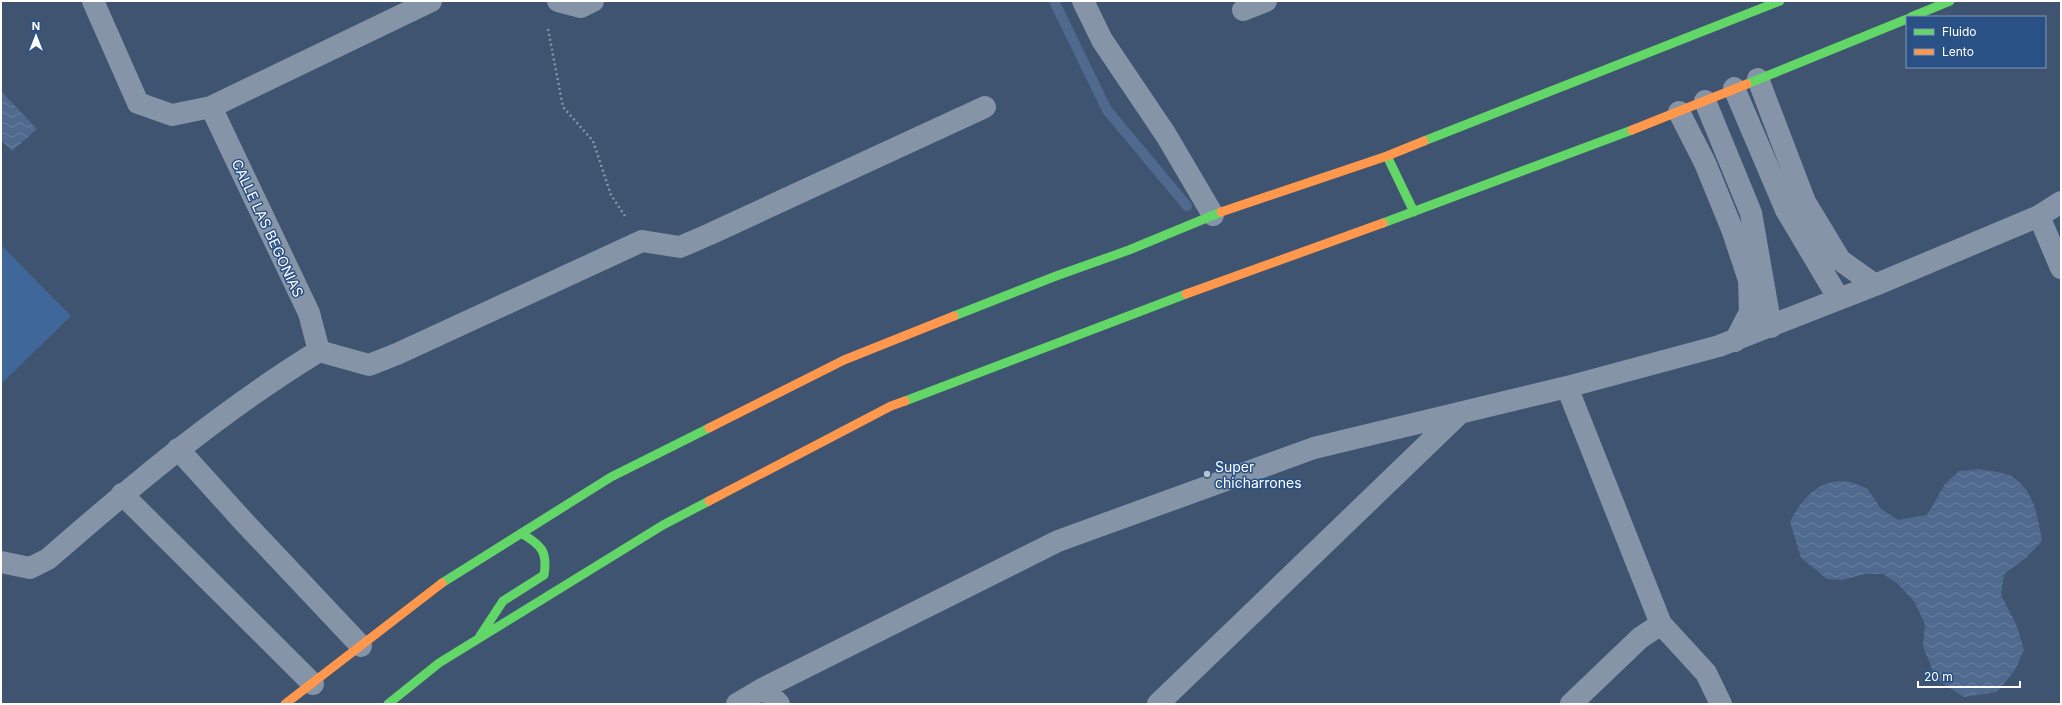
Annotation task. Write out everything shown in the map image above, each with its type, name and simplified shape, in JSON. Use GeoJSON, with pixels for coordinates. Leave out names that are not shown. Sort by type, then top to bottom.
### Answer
{"type":"FeatureCollection","features":[{"type":"Feature","properties":{"kind":"street"},"geometry":{"type":"LineString","coordinates":[[93,1],[138,103],[172,115],[211,107],[431,1]]}},
{"type":"Feature","properties":{"kind":"street"},"geometry":{"type":"LineString","coordinates":[[558,1],[581,7],[594,1]]}},
{"type":"Feature","properties":{"kind":"street"},"geometry":{"type":"LineString","coordinates":[[1083,1],[1102,40],[1166,135],[1213,215]]}},
{"type":"Feature","properties":{"kind":"street"},"geometry":{"type":"LineString","coordinates":[[1243,10],[1266,1]]}},
{"type":"Feature","properties":{"kind":"street"},"geometry":{"type":"LineString","coordinates":[[285,704],[313,684],[448,578],[611,477],[844,360],[1056,276],[1129,250],[1213,215],[1387,156],[1780,1]]}},
{"type":"Feature","properties":{"kind":"street"},"geometry":{"type":"LineString","coordinates":[[1913,16],[1950,1]]}},
{"type":"Feature","properties":{"kind":"street"},"geometry":{"type":"LineString","coordinates":[[388,704],[439,663],[663,525],[890,406],[1202,288],[1414,212],[1679,112],[1734,88],[1906,19]]}},
{"type":"Feature","properties":{"kind":"street"},"geometry":{"type":"LineString","coordinates":[[1758,79],[1805,202],[1840,260],[1875,285]]}},
{"type":"Feature","properties":{"kind":"street"},"geometry":{"type":"LineString","coordinates":[[1734,88],[1786,210],[1839,300]]}},
{"type":"Feature","properties":{"kind":"street"},"geometry":{"type":"LineString","coordinates":[[1705,101],[1751,214],[1771,327]]}},
{"type":"Feature","properties":{"kind":"street"},"geometry":{"type":"LineString","coordinates":[[1,562],[30,568],[48,559],[122,494],[178,449],[230,410],[319,351],[369,364],[397,354],[642,241],[680,247],[985,106]]}},
{"type":"Feature","properties":{"kind":"street","name":"CALLE LAS BEGONIAS"},"geometry":{"type":"LineString","coordinates":[[211,107],[308,313],[319,351]]}},
{"type":"Feature","properties":{"kind":"street"},"geometry":{"type":"LineString","coordinates":[[1679,112],[1705,162],[1732,229],[1749,280],[1750,312],[1734,341]]}},
{"type":"Feature","properties":{"kind":"street"},"geometry":{"type":"LineString","coordinates":[[1387,156],[1414,212]]}},
{"type":"Feature","properties":{"kind":"street"},"geometry":{"type":"LineString","coordinates":[[736,704],[764,688],[1058,540],[1314,448],[1567,387],[1734,341],[1839,300],[2039,216],[2061,202]]}},
{"type":"Feature","properties":{"kind":"street"},"geometry":{"type":"LineString","coordinates":[[2039,216],[2061,268]]}},
{"type":"Feature","properties":{"kind":"street"},"geometry":{"type":"LineString","coordinates":[[1567,387],[1661,624],[1706,674],[1722,704]]}},
{"type":"Feature","properties":{"kind":"street"},"geometry":{"type":"LineString","coordinates":[[1158,704],[1460,413]]}},
{"type":"Feature","properties":{"kind":"street"},"geometry":{"type":"LineString","coordinates":[[178,449],[244,522],[361,646]]}},
{"type":"Feature","properties":{"kind":"street"},"geometry":{"type":"LineString","coordinates":[[122,494],[313,684]]}},
{"type":"Feature","properties":{"kind":"street"},"geometry":{"type":"LineString","coordinates":[[479,639],[490,618],[503,601],[544,575],[547,563],[543,550],[538,543],[521,533]]}},
{"type":"Feature","properties":{"kind":"street"},"geometry":{"type":"LineString","coordinates":[[1571,704],[1640,638],[1661,624]]}},
{"type":"Feature","properties":{"kind":"street"},"geometry":{"type":"LineString","coordinates":[[764,688],[779,704]]}},
{"type":"Feature","properties":{"kind":"path"},"geometry":{"type":"LineString","coordinates":[[546,24],[563,107],[593,141],[611,195],[642,241]]}},
{"type":"Feature","properties":{"kind":"shaded area"},"geometry":{"type":"Polygon","coordinates":[[[1,245],[71,316],[1,384],[1,245]]]}},
{"type":"Feature","properties":{"kind":"water"},"geometry":{"type":"Polygon","coordinates":[[[1,91],[37,129],[12,151],[1,140],[1,91]]]}},
{"type":"Feature","properties":{"kind":"water"},"geometry":{"type":"Polygon","coordinates":[[[1980,469],[2011,476],[2025,488],[2034,505],[2042,541],[2027,557],[2004,574],[2001,595],[2017,626],[2024,650],[2015,670],[1997,692],[1964,697],[1936,679],[1923,646],[1925,624],[1915,603],[1899,585],[1883,574],[1865,574],[1842,580],[1827,579],[1801,558],[1790,522],[1799,506],[1811,493],[1825,484],[1843,481],[1867,488],[1881,509],[1898,520],[1927,515],[1945,484],[1959,471],[1980,469]]]}},
{"type":"Feature","properties":{"kind":"waterway"},"geometry":{"type":"LineString","coordinates":[[1054,1],[1107,110],[1187,206]]}},
{"type":"Feature","properties":{"kind":"traffic: fast"},"geometry":{"type":"LineString","coordinates":[[1424,141],[1780,1]]}},
{"type":"Feature","properties":{"kind":"traffic: fast"},"geometry":{"type":"LineString","coordinates":[[1913,16],[1950,1]]}},
{"type":"Feature","properties":{"kind":"traffic: fast"},"geometry":{"type":"LineString","coordinates":[[1747,84],[1906,19]]}},
{"type":"Feature","properties":{"kind":"traffic: fast"},"geometry":{"type":"LineString","coordinates":[[1383,223],[1632,130]]}},
{"type":"Feature","properties":{"kind":"traffic: fast"},"geometry":{"type":"LineString","coordinates":[[1387,156],[1414,212]]}},
{"type":"Feature","properties":{"kind":"traffic: fast"},"geometry":{"type":"LineString","coordinates":[[954,316],[1056,276],[1129,250],[1221,212]]}},
{"type":"Feature","properties":{"kind":"traffic: fast"},"geometry":{"type":"LineString","coordinates":[[905,401],[1186,294]]}},
{"type":"Feature","properties":{"kind":"traffic: fast"},"geometry":{"type":"LineString","coordinates":[[442,583],[611,477],[709,428]]}},
{"type":"Feature","properties":{"kind":"traffic: fast"},"geometry":{"type":"LineString","coordinates":[[388,704],[439,663],[663,525],[709,501]]}},
{"type":"Feature","properties":{"kind":"traffic: fast"},"geometry":{"type":"LineString","coordinates":[[480,636],[503,601],[544,575],[545,560],[542,550],[534,541],[521,533]]}},
{"type":"Feature","properties":{"kind":"traffic: slow"},"geometry":{"type":"LineString","coordinates":[[1632,130],[1747,84]]}},
{"type":"Feature","properties":{"kind":"traffic: slow"},"geometry":{"type":"LineString","coordinates":[[1221,212],[1387,156],[1424,141]]}},
{"type":"Feature","properties":{"kind":"traffic: slow"},"geometry":{"type":"LineString","coordinates":[[1186,294],[1383,223]]}},
{"type":"Feature","properties":{"kind":"traffic: slow"},"geometry":{"type":"LineString","coordinates":[[709,428],[844,360],[954,316]]}},
{"type":"Feature","properties":{"kind":"traffic: slow"},"geometry":{"type":"LineString","coordinates":[[709,501],[891,406],[905,401]]}},
{"type":"Feature","properties":{"kind":"traffic: slow"},"geometry":{"type":"LineString","coordinates":[[285,704],[442,583]]}},
{"type":"Feature","properties":{"kind":"place","name":"Super chicharrones"},"geometry":{"type":"Point","coordinates":[1207,474]}}]}
